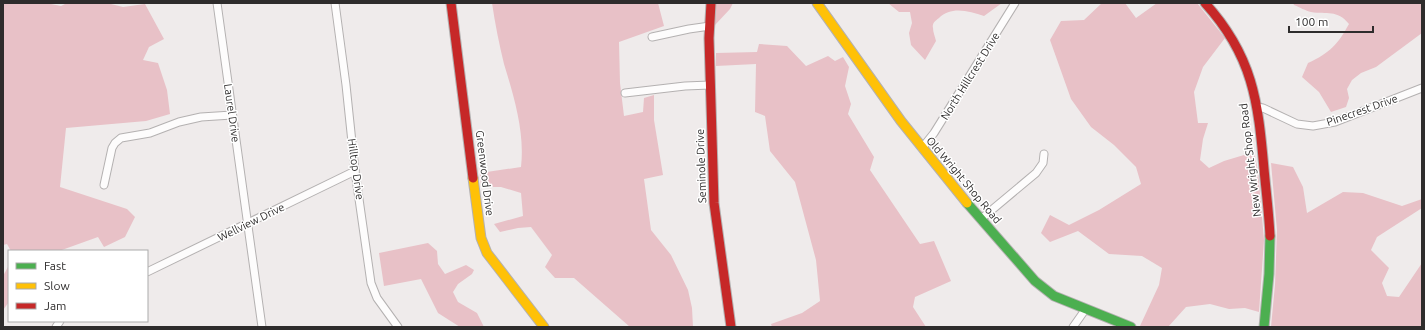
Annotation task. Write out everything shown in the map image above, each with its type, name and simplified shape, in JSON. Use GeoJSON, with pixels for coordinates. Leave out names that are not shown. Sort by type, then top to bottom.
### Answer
{"type":"FeatureCollection","features":[{"type":"Feature","properties":{"kind":"street","name":"Laurel Drive"},"geometry":{"type":"LineString","coordinates":[[217,3],[262,327]]}},
{"type":"Feature","properties":{"kind":"street","name":"Hilltop Drive"},"geometry":{"type":"LineString","coordinates":[[335,3],[346,85],[355,171],[371,283],[377,298],[398,327]]}},
{"type":"Feature","properties":{"kind":"street","name":"Greenwood Drive"},"geometry":{"type":"LineString","coordinates":[[451,3],[479,222],[484,246],[492,259],[544,327]]}},
{"type":"Feature","properties":{"kind":"street","name":"Seminole Drive"},"geometry":{"type":"LineString","coordinates":[[711,3],[710,85],[714,203],[731,327]]}},
{"type":"Feature","properties":{"kind":"street","name":"Old Wright Shop Road"},"geometry":{"type":"LineString","coordinates":[[817,3],[922,148],[1021,266],[1043,289],[1064,301],[1131,327]]}},
{"type":"Feature","properties":{"kind":"street","name":"North Hillcrest Drive"},"geometry":{"type":"LineString","coordinates":[[922,148],[934,133],[1015,3]]}},
{"type":"Feature","properties":{"kind":"street","name":"New Wright Shop Road"},"geometry":{"type":"LineString","coordinates":[[1205,3],[1219,18],[1236,45],[1248,72],[1257,107],[1270,236],[1270,268],[1264,327]]}},
{"type":"Feature","properties":{"kind":"street"},"geometry":{"type":"LineString","coordinates":[[652,37],[710,26]]}},
{"type":"Feature","properties":{"kind":"street"},"geometry":{"type":"LineString","coordinates":[[625,93],[710,85]]}},
{"type":"Feature","properties":{"kind":"street","name":"Pinecrest Drive"},"geometry":{"type":"LineString","coordinates":[[1257,107],[1263,108],[1297,124],[1313,126],[1335,122],[1422,88]]}},
{"type":"Feature","properties":{"kind":"street"},"geometry":{"type":"LineString","coordinates":[[104,185],[112,148],[121,138],[150,133],[190,119],[232,115]]}},
{"type":"Feature","properties":{"kind":"street"},"geometry":{"type":"LineString","coordinates":[[981,219],[1036,173],[1043,163],[1044,154]]}},
{"type":"Feature","properties":{"kind":"street","name":"Wellview Drive"},"geometry":{"type":"LineString","coordinates":[[148,272],[355,171]]}},
{"type":"Feature","properties":{"kind":"street"},"geometry":{"type":"LineString","coordinates":[[1073,327],[1085,310]]}},
{"type":"Feature","properties":{"kind":"shaded area"},"geometry":{"type":"Polygon","coordinates":[[[3,3],[46,3],[61,6],[67,3],[107,3],[123,7],[145,4],[164,39],[149,47],[143,60],[158,63],[167,90],[170,114],[146,121],[66,128],[60,187],[127,209],[135,217],[125,237],[104,247],[98,237],[62,250],[10,250],[7,244],[3,245],[3,3]]]}},
{"type":"Feature","properties":{"kind":"shaded area"},"geometry":{"type":"Polygon","coordinates":[[[492,3],[658,3],[664,26],[619,42],[620,83],[624,116],[643,112],[644,98],[654,95],[654,120],[663,175],[644,179],[651,230],[671,255],[688,290],[692,308],[693,327],[630,327],[574,278],[555,278],[545,267],[552,255],[531,227],[500,232],[494,224],[523,216],[521,193],[501,187],[481,187],[480,173],[521,167],[522,154],[518,115],[502,56],[492,3]]]}},
{"type":"Feature","properties":{"kind":"shaded area"},"geometry":{"type":"Polygon","coordinates":[[[716,3],[733,3],[730,9],[715,25],[714,19],[716,3]]]}},
{"type":"Feature","properties":{"kind":"shaded area"},"geometry":{"type":"Polygon","coordinates":[[[888,3],[1002,3],[984,16],[960,11],[944,14],[933,23],[936,41],[925,60],[911,45],[909,33],[912,23],[910,12],[899,12],[888,3]]]}},
{"type":"Feature","properties":{"kind":"shaded area"},"geometry":{"type":"Polygon","coordinates":[[[1102,3],[1125,3],[1136,18],[1157,3],[1197,3],[1225,38],[1203,67],[1194,92],[1198,123],[1208,123],[1203,139],[1200,160],[1209,168],[1224,161],[1254,152],[1258,171],[1264,240],[1259,312],[1245,308],[1229,309],[1210,304],[1186,307],[1168,327],[1140,326],[1159,285],[1162,268],[1142,256],[1109,254],[1078,231],[1050,242],[1041,233],[1050,215],[1069,225],[1099,210],[1141,184],[1136,167],[1114,145],[1091,127],[1071,99],[1050,40],[1061,21],[1084,20],[1102,3]]]}},
{"type":"Feature","properties":{"kind":"shaded area"},"geometry":{"type":"Polygon","coordinates":[[[1293,3],[1422,3],[1422,33],[1376,67],[1361,73],[1352,80],[1347,89],[1349,98],[1346,107],[1331,112],[1319,92],[1302,77],[1308,63],[1328,52],[1341,37],[1349,24],[1345,19],[1336,14],[1309,11],[1294,5],[1293,3]]]}},
{"type":"Feature","properties":{"kind":"shaded area"},"geometry":{"type":"Polygon","coordinates":[[[759,44],[787,46],[806,66],[828,56],[835,61],[843,57],[849,67],[845,86],[851,104],[848,114],[874,157],[870,170],[920,244],[934,241],[951,281],[915,297],[913,307],[926,327],[772,327],[771,324],[802,313],[820,301],[816,260],[795,182],[770,151],[765,116],[755,112],[756,64],[716,66],[716,53],[757,52],[759,44]]]}},
{"type":"Feature","properties":{"kind":"shaded area"},"geometry":{"type":"Polygon","coordinates":[[[1271,163],[1293,167],[1303,187],[1307,213],[1343,192],[1363,193],[1402,206],[1422,199],[1422,208],[1377,237],[1371,250],[1389,268],[1382,283],[1387,296],[1399,297],[1422,263],[1422,327],[1271,327],[1275,285],[1277,230],[1271,163]]]}},
{"type":"Feature","properties":{"kind":"shaded area"},"geometry":{"type":"Polygon","coordinates":[[[428,243],[437,251],[438,264],[445,274],[466,265],[474,270],[472,274],[458,284],[453,292],[458,302],[477,313],[484,327],[460,327],[438,313],[421,279],[384,286],[379,253],[428,243]]]}},
{"type":"Feature","properties":{"kind":"shaded area"},"geometry":{"type":"Polygon","coordinates":[[[8,267],[8,303],[3,310],[3,276],[8,267]]]}},
{"type":"Feature","properties":{"kind":"traffic: fast"},"geometry":{"type":"LineString","coordinates":[[967,203],[1035,281],[1054,296],[1131,327]]}},
{"type":"Feature","properties":{"kind":"traffic: fast"},"geometry":{"type":"LineString","coordinates":[[1264,327],[1269,274],[1270,236]]}},
{"type":"Feature","properties":{"kind":"traffic: slow"},"geometry":{"type":"LineString","coordinates":[[817,3],[901,121],[967,203]]}},
{"type":"Feature","properties":{"kind":"traffic: slow"},"geometry":{"type":"LineString","coordinates":[[473,178],[481,238],[487,253],[544,327]]}},
{"type":"Feature","properties":{"kind":"traffic: jam"},"geometry":{"type":"LineString","coordinates":[[451,3],[473,178]]}},
{"type":"Feature","properties":{"kind":"traffic: jam"},"geometry":{"type":"LineString","coordinates":[[711,3],[709,38],[714,203],[731,327]]}},
{"type":"Feature","properties":{"kind":"traffic: jam"},"geometry":{"type":"LineString","coordinates":[[1205,3],[1234,42],[1250,80],[1259,122],[1262,145],[1270,236]]}}]}
